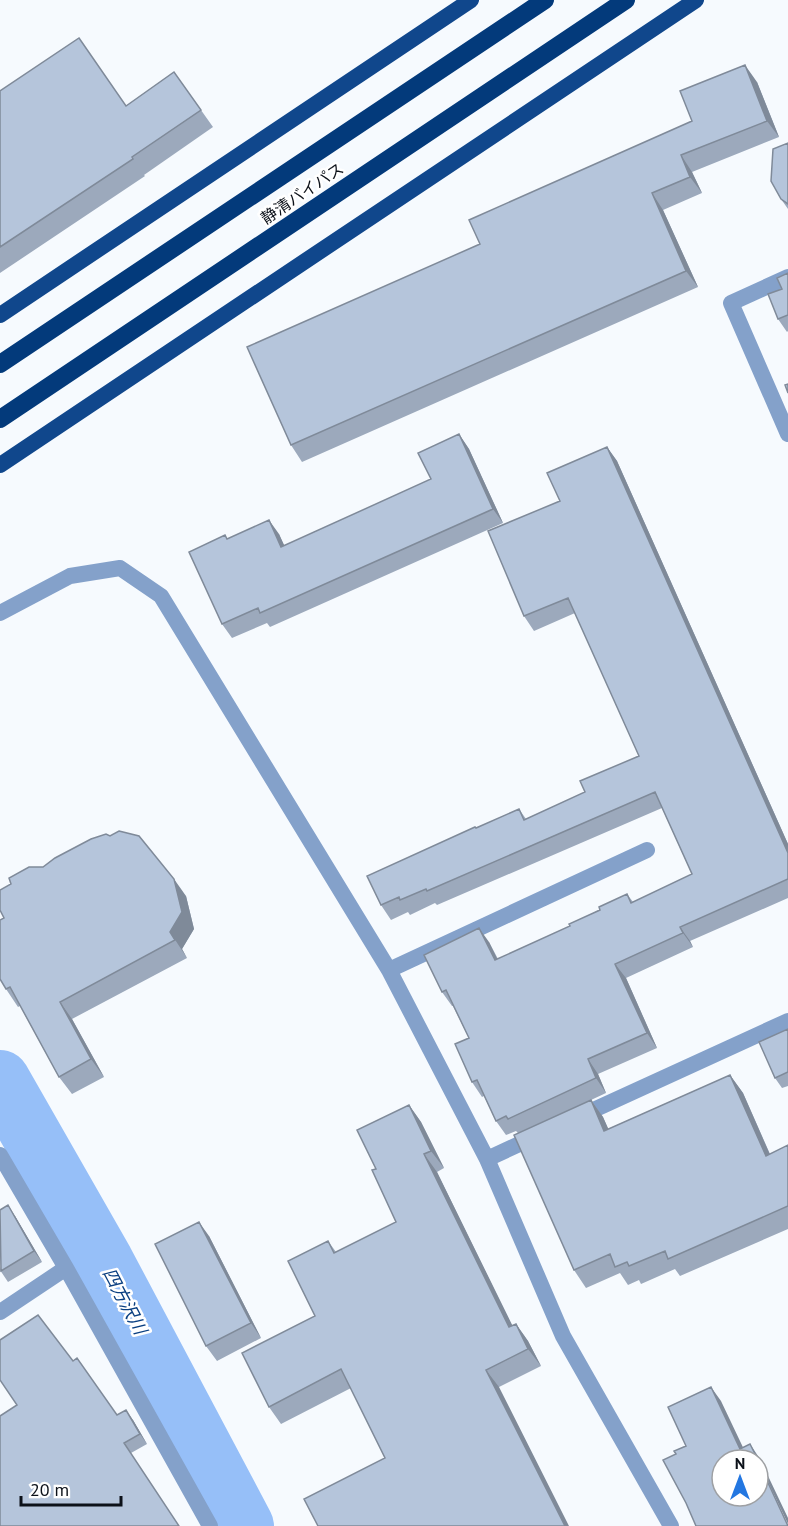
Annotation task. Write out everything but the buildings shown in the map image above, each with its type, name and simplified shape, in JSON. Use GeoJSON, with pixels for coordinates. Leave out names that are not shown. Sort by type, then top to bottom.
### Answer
{"type":"FeatureCollection","features":[{"type":"Feature","properties":{"kind":"highway"},"geometry":{"type":"LineString","coordinates":[[0,315],[471,0]]}},
{"type":"Feature","properties":{"kind":"highway","name":"静清バイパス"},"geometry":{"type":"LineString","coordinates":[[0,364],[545,0]]}},
{"type":"Feature","properties":{"kind":"highway","name":"静清バイパス"},"geometry":{"type":"LineString","coordinates":[[0,419],[626,0]]}},
{"type":"Feature","properties":{"kind":"highway"},"geometry":{"type":"LineString","coordinates":[[0,465],[696,0]]}},
{"type":"Feature","properties":{"kind":"street"},"geometry":{"type":"LineString","coordinates":[[788,277],[731,303],[788,434]]}},
{"type":"Feature","properties":{"kind":"street"},"geometry":{"type":"LineString","coordinates":[[0,612],[70,576],[120,568],[161,596],[389,970],[487,1159],[563,1336],[671,1526]]}},
{"type":"Feature","properties":{"kind":"street"},"geometry":{"type":"LineString","coordinates":[[389,970],[646,850]]}},
{"type":"Feature","properties":{"kind":"street"},"geometry":{"type":"LineString","coordinates":[[487,1159],[788,1021]]}},
{"type":"Feature","properties":{"kind":"street"},"geometry":{"type":"LineString","coordinates":[[0,1155],[210,1526]]}},
{"type":"Feature","properties":{"kind":"street"},"geometry":{"type":"LineString","coordinates":[[0,1312],[66,1268]]}},
{"type":"Feature","properties":{"kind":"waterway","name":"四方沢川"},"geometry":{"type":"LineString","coordinates":[[0,1080],[104,1262],[244,1526]]}}]}
